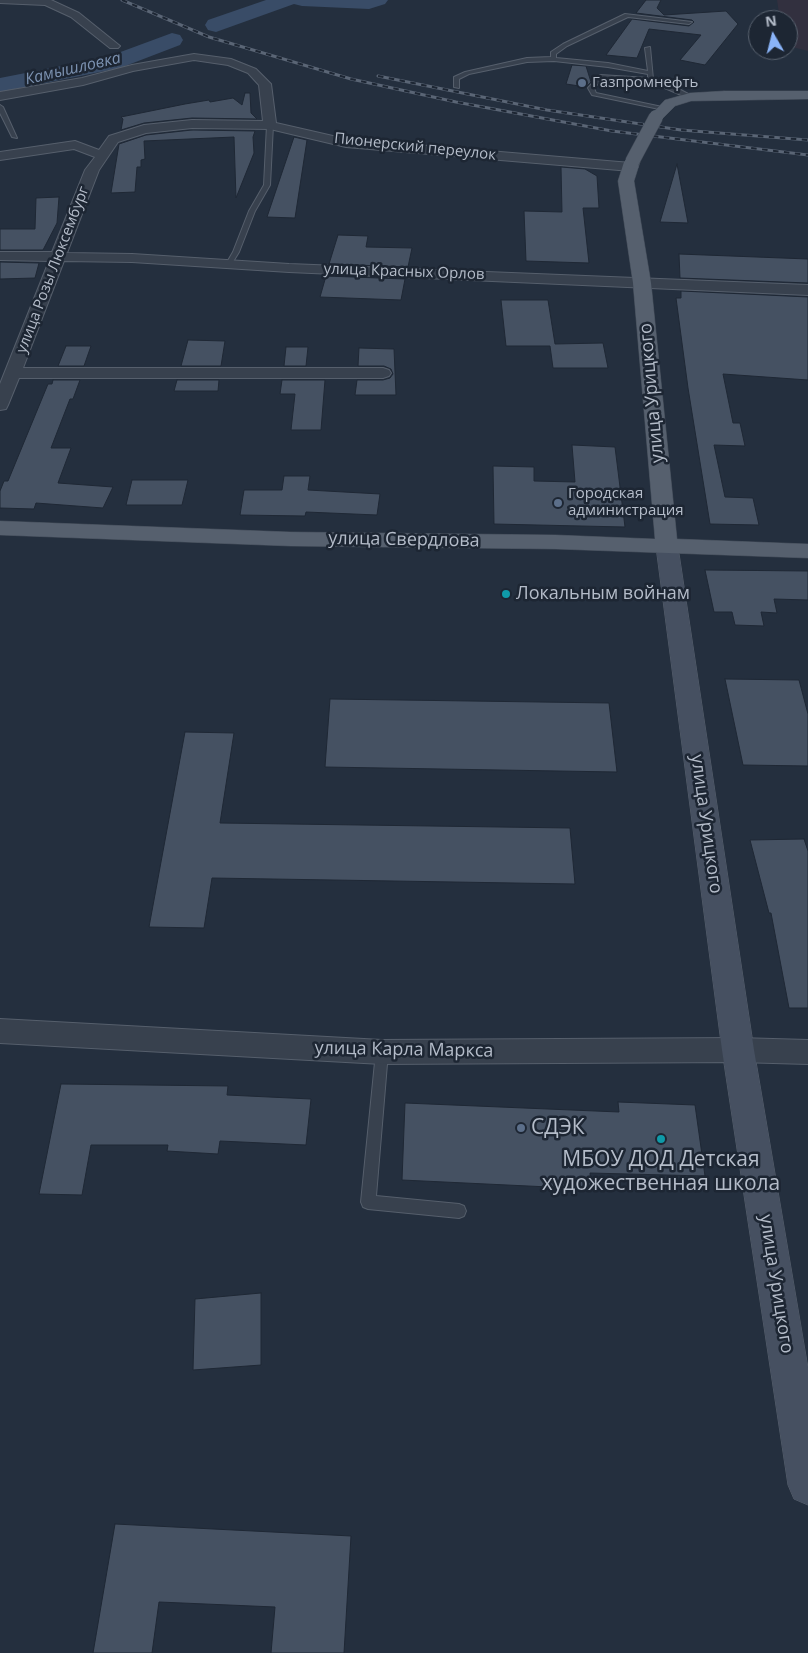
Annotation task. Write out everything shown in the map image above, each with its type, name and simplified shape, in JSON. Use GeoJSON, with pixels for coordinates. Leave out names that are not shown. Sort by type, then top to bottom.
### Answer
{"type":"FeatureCollection","features":[{"type":"Feature","properties":{"kind":"main road"},"geometry":{"type":"LineString","coordinates":[[660,112],[670,103],[690,97],[808,95]]}},
{"type":"Feature","properties":{"kind":"main road","name":"улица Урицкого"},"geometry":{"type":"LineString","coordinates":[[660,112],[632,164],[626,180],[631,222],[642,283],[667,547],[738,1050],[808,1485]]}},
{"type":"Feature","properties":{"kind":"main road","name":"улица Свердлова"},"geometry":{"type":"LineString","coordinates":[[0,528],[290,539],[556,542],[808,551]]}},
{"type":"Feature","properties":{"kind":"street"},"geometry":{"type":"LineString","coordinates":[[0,0],[48,2],[75,14],[114,46]]}},
{"type":"Feature","properties":{"kind":"street"},"geometry":{"type":"LineString","coordinates":[[0,96],[83,82],[132,68],[194,57],[232,62],[252,71],[265,84],[270,125]]}},
{"type":"Feature","properties":{"kind":"street","name":"Пионерский переулок"},"geometry":{"type":"LineString","coordinates":[[113,139],[144,129],[192,124],[270,125],[346,143],[632,164]]}},
{"type":"Feature","properties":{"kind":"street","name":"улица Розы Люксембург"},"geometry":{"type":"LineString","coordinates":[[0,405],[92,170],[113,139]]}},
{"type":"Feature","properties":{"kind":"street"},"geometry":{"type":"LineString","coordinates":[[0,156],[75,145],[102,155]]}},
{"type":"Feature","properties":{"kind":"street","name":"улица Красных Орлов"},"geometry":{"type":"LineString","coordinates":[[0,256],[132,258],[808,290]]}},
{"type":"Feature","properties":{"kind":"street"},"geometry":{"type":"LineString","coordinates":[[13,373],[384,373]]}},
{"type":"Feature","properties":{"kind":"street","name":"улица Карла Маркса"},"geometry":{"type":"LineString","coordinates":[[0,1031],[382,1052],[738,1050],[808,1052]]}},
{"type":"Feature","properties":{"kind":"lane"},"geometry":{"type":"LineString","coordinates":[[554,58],[553,53],[566,45],[627,15],[689,22]]}},
{"type":"Feature","properties":{"kind":"lane"},"geometry":{"type":"LineString","coordinates":[[648,48],[652,80]]}},
{"type":"Feature","properties":{"kind":"lane"},"geometry":{"type":"LineString","coordinates":[[457,87],[456,78],[467,73],[527,60],[554,58],[608,65],[650,74]]}},
{"type":"Feature","properties":{"kind":"lane"},"geometry":{"type":"LineString","coordinates":[[660,112],[594,94],[591,88],[602,76],[652,80],[690,97]]}},
{"type":"Feature","properties":{"kind":"lane"},"geometry":{"type":"LineString","coordinates":[[0,107],[15,137]]}},
{"type":"Feature","properties":{"kind":"lane"},"geometry":{"type":"LineString","coordinates":[[229,264],[236,252],[252,210],[267,185],[270,125]]}},
{"type":"Feature","properties":{"kind":"lane"},"geometry":{"type":"LineString","coordinates":[[382,1052],[368,1202],[459,1211]]}},
{"type":"Feature","properties":{"kind":"shaded area"},"geometry":{"type":"Polygon","coordinates":[[[777,0],[808,0],[808,51],[798,48],[798,10],[778,10],[777,0]]]}},
{"type":"Feature","properties":{"kind":"building"},"geometry":{"type":"Polygon","coordinates":[[[646,0],[661,0],[657,8],[664,15],[726,11],[738,24],[705,65],[680,60],[701,35],[649,29],[637,58],[606,55],[632,19],[689,26],[694,22],[692,20],[636,13],[646,0]]]}},
{"type":"Feature","properties":{"kind":"building"},"geometry":{"type":"Polygon","coordinates":[[[572,65],[586,66],[591,82],[586,87],[566,84],[572,65]]]}},
{"type":"Feature","properties":{"kind":"building"},"geometry":{"type":"Polygon","coordinates":[[[245,93],[250,93],[251,113],[257,119],[192,118],[144,123],[121,130],[123,119],[121,117],[209,100],[210,102],[233,98],[242,105],[245,93]]]}},
{"type":"Feature","properties":{"kind":"building"},"geometry":{"type":"Polygon","coordinates":[[[192,130],[255,131],[253,137],[254,153],[236,198],[234,137],[144,141],[145,159],[141,160],[141,167],[137,167],[135,192],[111,193],[119,144],[146,135],[192,130]]]}},
{"type":"Feature","properties":{"kind":"building"},"geometry":{"type":"Polygon","coordinates":[[[294,137],[307,140],[295,218],[267,217],[294,137]]]}},
{"type":"Feature","properties":{"kind":"building"},"geometry":{"type":"Polygon","coordinates":[[[677,164],[688,223],[660,222],[677,164]]]}},
{"type":"Feature","properties":{"kind":"building"},"geometry":{"type":"Polygon","coordinates":[[[561,167],[585,169],[597,176],[599,208],[583,208],[589,263],[526,261],[524,211],[562,212],[561,167]]]}},
{"type":"Feature","properties":{"kind":"building"},"geometry":{"type":"Polygon","coordinates":[[[59,197],[57,223],[43,250],[0,250],[0,229],[35,229],[36,198],[59,197]]]}},
{"type":"Feature","properties":{"kind":"building"},"geometry":{"type":"Polygon","coordinates":[[[338,235],[368,236],[366,247],[412,248],[408,267],[329,264],[338,235]]]}},
{"type":"Feature","properties":{"kind":"building"},"geometry":{"type":"Polygon","coordinates":[[[679,254],[808,259],[808,283],[680,278],[679,254]]]}},
{"type":"Feature","properties":{"kind":"building"},"geometry":{"type":"Polygon","coordinates":[[[0,262],[39,263],[35,278],[0,279],[0,262]]]}},
{"type":"Feature","properties":{"kind":"building"},"geometry":{"type":"Polygon","coordinates":[[[326,276],[405,279],[401,300],[320,297],[326,276]]]}},
{"type":"Feature","properties":{"kind":"building"},"geometry":{"type":"Polygon","coordinates":[[[681,291],[808,297],[808,380],[723,374],[733,423],[740,423],[745,446],[714,445],[725,497],[753,498],[759,525],[710,524],[688,388],[676,298],[681,298],[681,291]]]}},
{"type":"Feature","properties":{"kind":"building"},"geometry":{"type":"Polygon","coordinates":[[[501,300],[548,300],[555,344],[603,343],[608,368],[553,368],[550,346],[506,346],[501,300]]]}},
{"type":"Feature","properties":{"kind":"building"},"geometry":{"type":"Polygon","coordinates":[[[188,340],[225,341],[221,366],[181,366],[188,340]]]}},
{"type":"Feature","properties":{"kind":"building"},"geometry":{"type":"Polygon","coordinates":[[[66,346],[91,346],[84,366],[58,366],[66,346]]]}},
{"type":"Feature","properties":{"kind":"building"},"geometry":{"type":"Polygon","coordinates":[[[286,347],[308,347],[306,366],[284,366],[286,347]]]}},
{"type":"Feature","properties":{"kind":"building"},"geometry":{"type":"Polygon","coordinates":[[[359,348],[394,349],[396,395],[355,395],[357,380],[383,380],[390,378],[393,374],[391,369],[384,366],[358,366],[359,348]]]}},
{"type":"Feature","properties":{"kind":"building"},"geometry":{"type":"Polygon","coordinates":[[[53,380],[80,380],[73,399],[70,399],[51,448],[71,448],[58,483],[113,487],[103,508],[36,503],[34,509],[0,508],[0,491],[4,481],[8,481],[48,384],[52,384],[53,380]]]}},
{"type":"Feature","properties":{"kind":"building"},"geometry":{"type":"Polygon","coordinates":[[[177,380],[219,380],[218,391],[174,391],[177,380]]]}},
{"type":"Feature","properties":{"kind":"building"},"geometry":{"type":"Polygon","coordinates":[[[282,380],[325,380],[321,430],[291,430],[295,394],[280,394],[282,380]]]}},
{"type":"Feature","properties":{"kind":"building","name":"Городская администрация"},"geometry":{"type":"Polygon","coordinates":[[[572,445],[615,447],[625,527],[494,524],[493,466],[534,467],[534,481],[575,482],[572,445]]]}},
{"type":"Feature","properties":{"kind":"building"},"geometry":{"type":"Polygon","coordinates":[[[284,476],[310,476],[308,490],[380,494],[377,515],[306,512],[305,516],[240,515],[244,490],[282,490],[284,476]]]}},
{"type":"Feature","properties":{"kind":"building"},"geometry":{"type":"Polygon","coordinates":[[[132,480],[188,480],[182,505],[126,505],[132,480]]]}},
{"type":"Feature","properties":{"kind":"building"},"geometry":{"type":"Polygon","coordinates":[[[705,570],[808,571],[808,600],[774,599],[777,613],[761,612],[764,626],[735,625],[732,612],[714,612],[705,570]]]}},
{"type":"Feature","properties":{"kind":"building"},"geometry":{"type":"Polygon","coordinates":[[[725,679],[799,680],[808,714],[808,766],[743,765],[725,679]]]}},
{"type":"Feature","properties":{"kind":"building"},"geometry":{"type":"Polygon","coordinates":[[[330,699],[609,703],[617,772],[325,767],[330,699]]]}},
{"type":"Feature","properties":{"kind":"building"},"geometry":{"type":"Polygon","coordinates":[[[185,732],[234,733],[220,823],[570,828],[575,884],[212,878],[204,928],[149,927],[185,732]]]}},
{"type":"Feature","properties":{"kind":"building"},"geometry":{"type":"Polygon","coordinates":[[[804,839],[808,851],[808,1008],[789,1008],[771,913],[769,913],[750,840],[804,839]]]}},
{"type":"Feature","properties":{"kind":"building"},"geometry":{"type":"Polygon","coordinates":[[[61,1084],[228,1086],[227,1095],[311,1099],[306,1145],[220,1141],[218,1154],[167,1151],[168,1145],[91,1145],[82,1195],[39,1194],[61,1084]]]}},
{"type":"Feature","properties":{"kind":"building"},"geometry":{"type":"Polygon","coordinates":[[[618,1102],[695,1105],[705,1176],[590,1173],[591,1189],[402,1180],[405,1103],[619,1112],[618,1102]]]}},
{"type":"Feature","properties":{"kind":"building"},"geometry":{"type":"Polygon","coordinates":[[[261,1293],[261,1365],[193,1370],[195,1299],[261,1293]]]}},
{"type":"Feature","properties":{"kind":"building"},"geometry":{"type":"Polygon","coordinates":[[[115,1524],[351,1536],[344,1653],[271,1653],[275,1607],[159,1602],[152,1653],[93,1653],[115,1524]]]}},
{"type":"Feature","properties":{"kind":"waterway","name":"Камышловка"},"geometry":{"type":"LineString","coordinates":[[216,25],[286,0]]}},
{"type":"Feature","properties":{"kind":"waterway","name":"Камышловка"},"geometry":{"type":"LineString","coordinates":[[302,0],[369,3],[378,0]]}},
{"type":"Feature","properties":{"kind":"waterway","name":"Камышловка"},"geometry":{"type":"LineString","coordinates":[[0,85],[112,63],[172,40]]}},
{"type":"Feature","properties":{"kind":"railway"},"geometry":{"type":"LineString","coordinates":[[122,0],[209,37],[351,79],[456,102],[612,131],[808,155]]}},
{"type":"Feature","properties":{"kind":"railway"},"geometry":{"type":"LineString","coordinates":[[378,76],[547,110],[681,130],[808,140]]}},
{"type":"Feature","properties":{"kind":"place","name":"Газпромнефть"},"geometry":{"type":"Point","coordinates":[582,83]}},
{"type":"Feature","properties":{"kind":"place","name":"Городская администрация"},"geometry":{"type":"Point","coordinates":[558,503]}},
{"type":"Feature","properties":{"kind":"place","name":"Локальным войнам"},"geometry":{"type":"Point","coordinates":[506,594]}},
{"type":"Feature","properties":{"kind":"place","name":"СДЭК"},"geometry":{"type":"Point","coordinates":[521,1128]}},
{"type":"Feature","properties":{"kind":"place","name":"МБОУ ДОД Детская художественная школа"},"geometry":{"type":"Point","coordinates":[661,1139]}}]}
